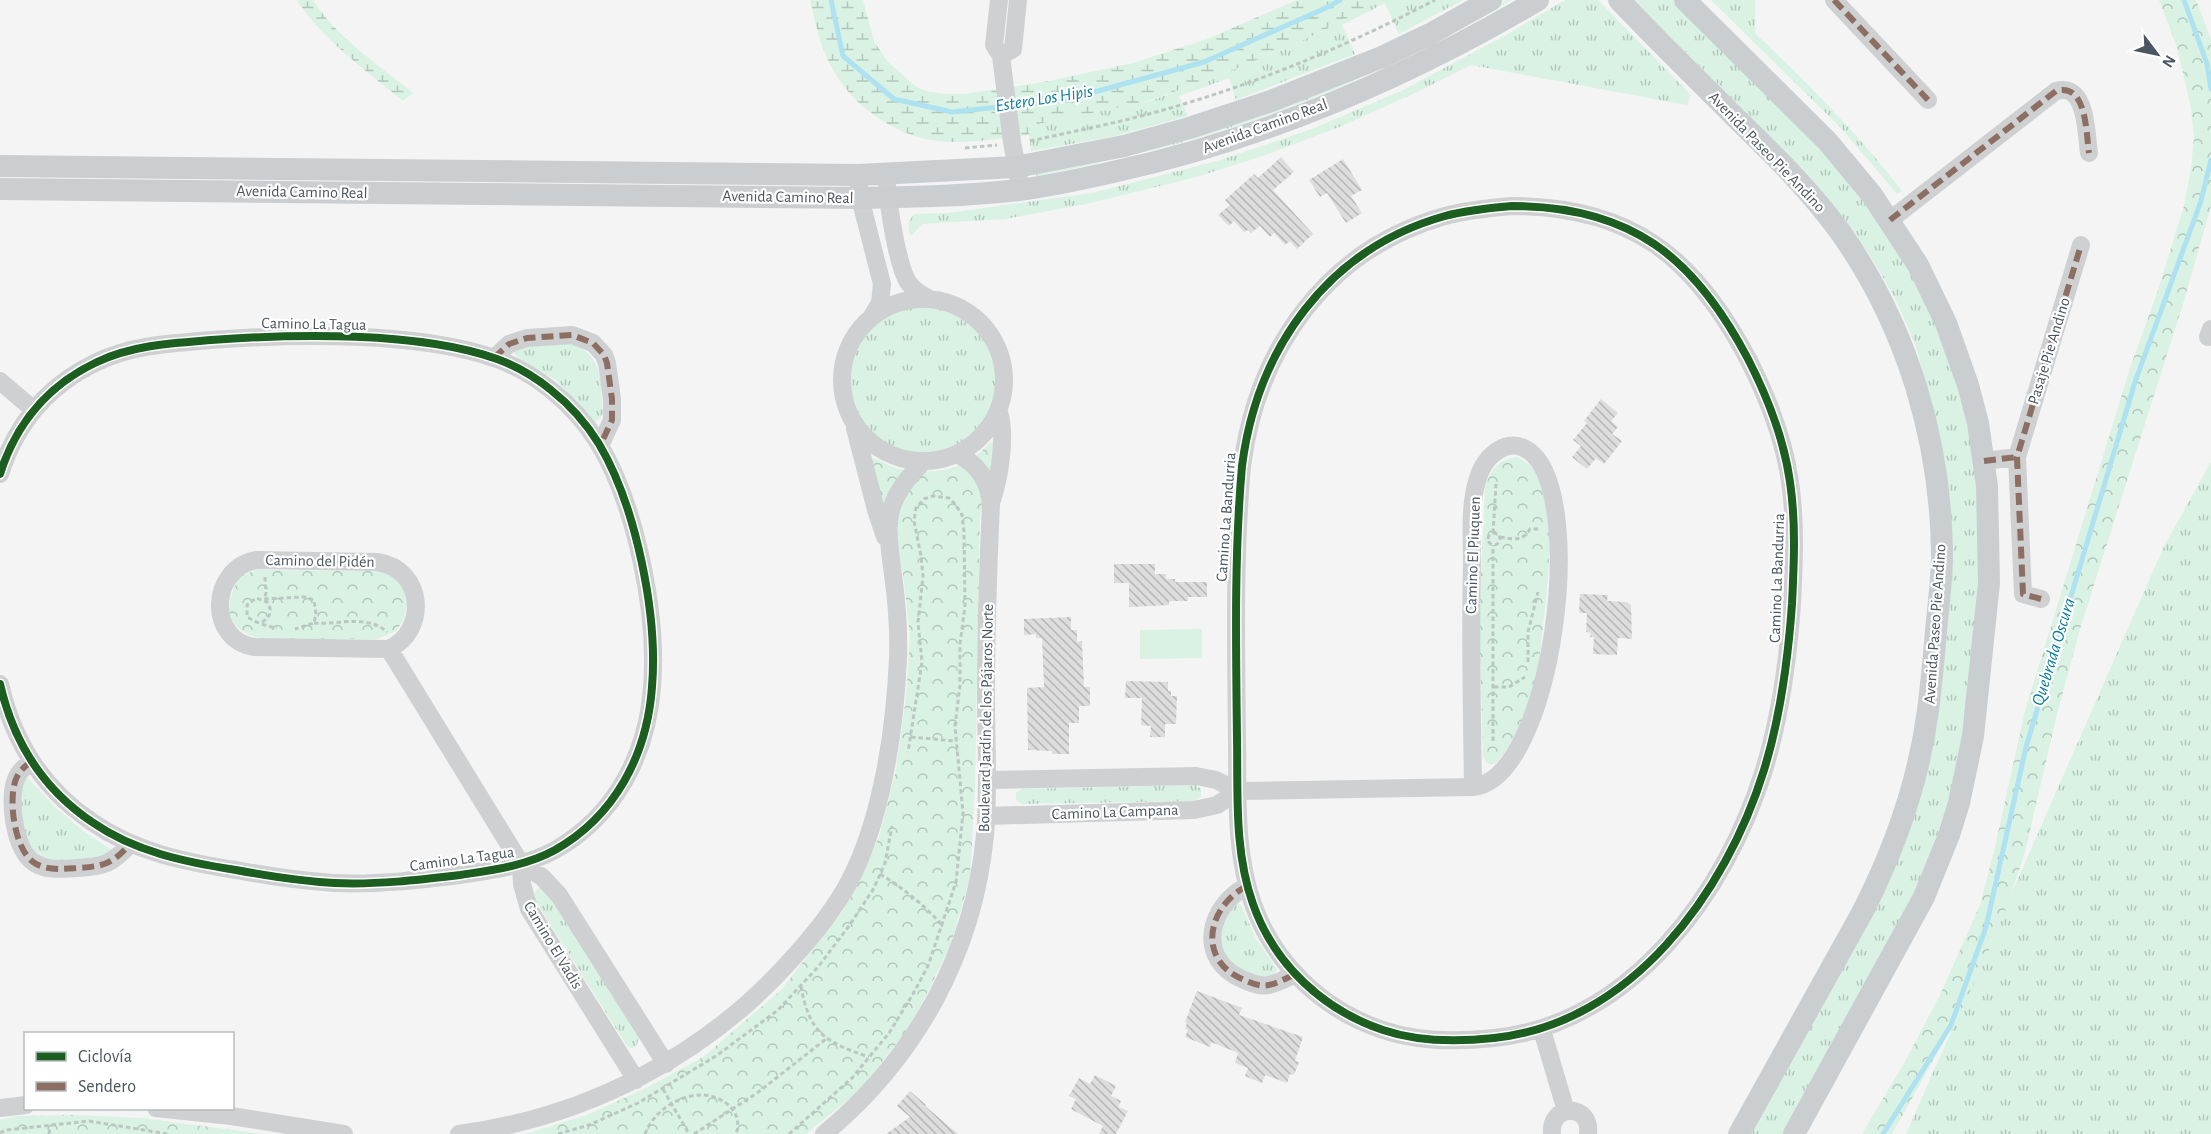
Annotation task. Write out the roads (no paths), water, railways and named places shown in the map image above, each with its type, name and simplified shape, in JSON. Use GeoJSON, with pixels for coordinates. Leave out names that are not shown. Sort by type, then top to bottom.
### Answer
{"type":"FeatureCollection","features":[{"type":"Feature","properties":{"kind":"main road","name":"Avenida Camino Real"},"geometry":{"type":"LineString","coordinates":[[0,166],[858,175],[1016,167],[1124,146],[1189,128],[1271,101],[1382,57],[1491,0]]}},
{"type":"Feature","properties":{"kind":"main road","name":"Avenida Camino Real"},"geometry":{"type":"LineString","coordinates":[[0,189],[860,198],[1021,190],[1137,166],[1196,151],[1267,128],[1338,100],[1434,57],[1538,0]]}},
{"type":"Feature","properties":{"kind":"main road","name":"Avenida Paseo Pie Andino"},"geometry":{"type":"LineString","coordinates":[[1619,0],[1800,182],[1855,254],[1878,294],[1904,351],[1925,415],[1939,489],[1942,557],[1928,711],[1905,813],[1880,879],[1738,1134]]}},
{"type":"Feature","properties":{"kind":"main road"},"geometry":{"type":"LineString","coordinates":[[1685,0],[1828,142],[1854,171],[1890,220],[1918,265],[1946,323],[1968,385],[1984,461],[1989,510],[1989,583],[1976,713],[1959,803],[1924,897],[1794,1134]]}},
{"type":"Feature","properties":{"kind":"street"},"geometry":{"type":"LineString","coordinates":[[999,0],[994,45],[1001,56],[1012,143],[1021,190]]}},
{"type":"Feature","properties":{"kind":"street"},"geometry":{"type":"LineString","coordinates":[[1001,56],[1013,49],[1018,0]]}},
{"type":"Feature","properties":{"kind":"street"},"geometry":{"type":"LineString","coordinates":[[1834,0],[1928,100]]}},
{"type":"Feature","properties":{"kind":"street"},"geometry":{"type":"LineString","coordinates":[[1890,220],[2056,91],[2067,89],[2072,91],[2081,104],[2089,153]]}},
{"type":"Feature","properties":{"kind":"street"},"geometry":{"type":"LineString","coordinates":[[858,175],[860,198],[882,284],[880,303],[854,338],[843,368],[842,386],[876,510],[888,544]]}},
{"type":"Feature","properties":{"kind":"street"},"geometry":{"type":"LineString","coordinates":[[886,175],[888,197],[905,275],[913,288],[930,299]]}},
{"type":"Feature","properties":{"kind":"street","name":"Camino La Bandurria"},"geometry":{"type":"LineString","coordinates":[[1512,206],[1573,210],[1627,227],[1655,244],[1689,274],[1724,318],[1756,374],[1779,430],[1791,485],[1794,530],[1793,588],[1784,684],[1771,744],[1755,796],[1734,844],[1700,900],[1655,956],[1623,987],[1575,1016],[1542,1030],[1520,1035],[1473,1040],[1428,1039],[1400,1035],[1372,1026],[1347,1014],[1319,995],[1295,974],[1274,947],[1265,932],[1247,886],[1240,856],[1238,791],[1235,599],[1240,488],[1245,444],[1255,401],[1264,378],[1300,315],[1332,281],[1372,249],[1423,224],[1467,211],[1512,206]]}},
{"type":"Feature","properties":{"kind":"street","name":"Pasaje Pie Andino"},"geometry":{"type":"LineString","coordinates":[[2041,599],[2023,594],[2017,457],[2081,245]]}},
{"type":"Feature","properties":{"kind":"street"},"geometry":{"type":"LineString","coordinates":[[853,422],[868,441],[888,454],[923,462],[935,461],[957,454],[973,445],[986,432],[999,411],[1004,391],[1004,370],[993,338],[980,321],[957,305],[930,299],[904,301],[880,311],[870,319]]}},
{"type":"Feature","properties":{"kind":"street"},"geometry":{"type":"LineString","coordinates":[[494,358],[509,344],[527,338],[572,335],[593,343],[607,363],[612,399],[612,420],[600,446]]}},
{"type":"Feature","properties":{"kind":"street","name":"Camino La Tagua"},"geometry":{"type":"LineString","coordinates":[[0,474],[13,441],[49,393],[98,362],[132,350],[253,337],[365,338],[422,343],[494,358],[515,367],[554,393],[587,426],[600,446],[625,506],[644,579],[653,667],[649,708],[642,739],[631,770],[611,803],[600,816],[571,839],[538,858],[521,864],[375,883],[332,883],[283,878],[209,866],[152,852],[112,835],[79,813],[53,789],[31,762],[12,724],[0,684]]}},
{"type":"Feature","properties":{"kind":"street"},"geometry":{"type":"LineString","coordinates":[[0,381],[34,410]]}},
{"type":"Feature","properties":{"kind":"street","name":"Boulevard Jardín de los Pájaros Norte"},"geometry":{"type":"LineString","coordinates":[[991,504],[1002,440],[999,411]]}},
{"type":"Feature","properties":{"kind":"street","name":"Camino El Piuquen"},"geometry":{"type":"LineString","coordinates":[[1514,446],[1531,453],[1540,465],[1550,488],[1559,529],[1558,571],[1551,648],[1535,712],[1517,751],[1498,777],[1486,785],[1473,787],[1470,635],[1473,504],[1477,479],[1490,455],[1502,448],[1514,446]]}},
{"type":"Feature","properties":{"kind":"street","name":"Boulevard Jardín de los Pájaros Norte"},"geometry":{"type":"LineString","coordinates":[[826,1133],[883,1077],[919,1028],[942,989],[960,948],[973,905],[983,855],[987,780],[987,613],[991,504],[990,493],[982,473],[957,454]]}},
{"type":"Feature","properties":{"kind":"street"},"geometry":{"type":"LineString","coordinates":[[1984,461],[2017,457]]}},
{"type":"Feature","properties":{"kind":"street"},"geometry":{"type":"LineString","coordinates":[[459,1134],[505,1126],[557,1113],[601,1096],[666,1064],[726,1022],[780,972],[826,917],[849,881],[860,857],[882,783],[895,692],[898,626],[888,544],[889,519],[897,494],[923,462]]}},
{"type":"Feature","properties":{"kind":"street","name":"Camino del Pidén"},"geometry":{"type":"LineString","coordinates":[[264,560],[377,562],[394,566],[405,574],[415,595],[414,615],[406,635],[394,646],[255,647],[237,642],[223,623],[221,605],[224,584],[236,568],[249,562],[264,560]]}},
{"type":"Feature","properties":{"kind":"street"},"geometry":{"type":"LineString","coordinates":[[394,646],[521,864]]}},
{"type":"Feature","properties":{"kind":"street"},"geometry":{"type":"LineString","coordinates":[[31,762],[15,780],[13,798],[17,836],[23,851],[34,863],[49,868],[102,866],[113,861],[130,844]]}},
{"type":"Feature","properties":{"kind":"street","name":"Camino La Campana"},"geometry":{"type":"LineString","coordinates":[[987,780],[1196,776],[1216,780],[1238,791],[1473,787]]}},
{"type":"Feature","properties":{"kind":"street","name":"Camino La Campana"},"geometry":{"type":"LineString","coordinates":[[986,816],[1194,810],[1217,805],[1238,791]]}},
{"type":"Feature","properties":{"kind":"street","name":"Camino El Vadis"},"geometry":{"type":"LineString","coordinates":[[521,864],[542,877],[559,895],[666,1064]]}},
{"type":"Feature","properties":{"kind":"street","name":"Camino El Vadis"},"geometry":{"type":"LineString","coordinates":[[521,864],[522,884],[529,909],[636,1080]]}},
{"type":"Feature","properties":{"kind":"street"},"geometry":{"type":"LineString","coordinates":[[1247,886],[1230,896],[1219,911],[1212,936],[1216,957],[1226,970],[1259,985],[1272,984],[1295,974]]}},
{"type":"Feature","properties":{"kind":"street"},"geometry":{"type":"LineString","coordinates":[[1542,1030],[1566,1111]]}},
{"type":"Feature","properties":{"kind":"street"},"geometry":{"type":"LineString","coordinates":[[0,1108],[24,1105]]}},
{"type":"Feature","properties":{"kind":"street"},"geometry":{"type":"LineString","coordinates":[[175,1110],[231,1116],[344,1134]]}},
{"type":"Feature","properties":{"kind":"street"},"geometry":{"type":"LineString","coordinates":[[1552,1134],[1553,1121],[1566,1111],[1581,1114],[1588,1123],[1588,1134]]}},
{"type":"Feature","properties":{"kind":"waterway","name":"Estero Los Hipis"},"geometry":{"type":"LineString","coordinates":[[831,0],[843,56],[894,99],[952,112],[1065,100],[1204,62],[1340,0]]}},
{"type":"Feature","properties":{"kind":"waterway","name":"Quebrada Oscura"},"geometry":{"type":"LineString","coordinates":[[2184,0],[2207,64],[2211,89]]}},
{"type":"Feature","properties":{"kind":"waterway","name":"Quebrada Oscura"},"geometry":{"type":"LineString","coordinates":[[1883,1134],[1951,1025],[1986,927],[2026,747],[2135,382],[2201,201],[2211,160]]}}]}
